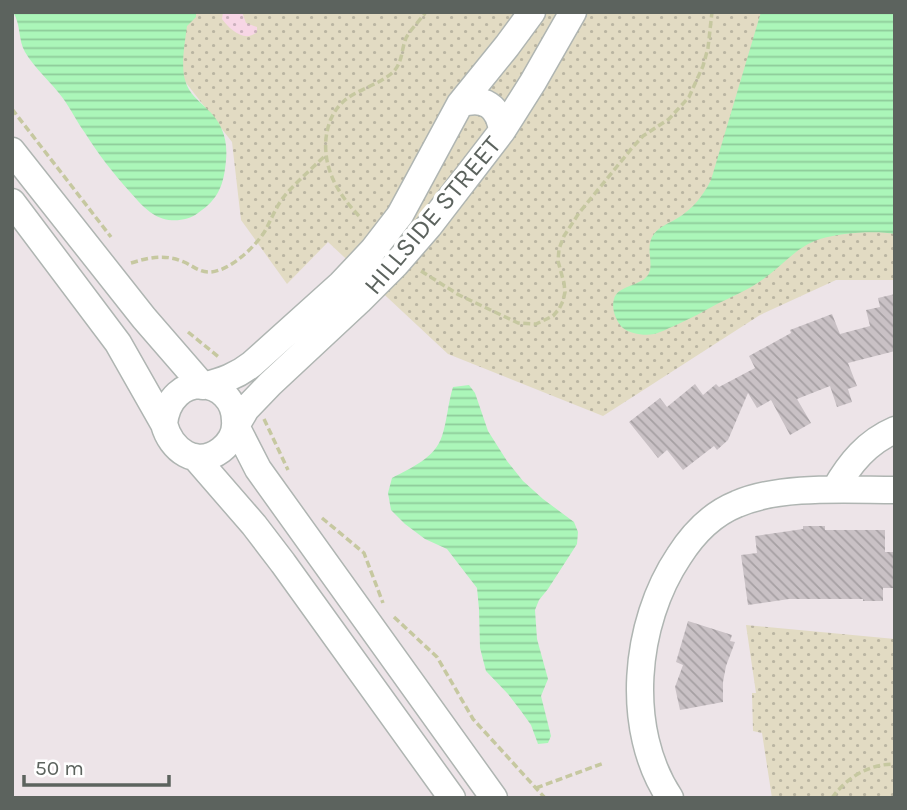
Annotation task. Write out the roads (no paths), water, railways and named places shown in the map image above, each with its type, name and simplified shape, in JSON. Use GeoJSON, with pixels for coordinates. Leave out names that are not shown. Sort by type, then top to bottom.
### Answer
{"type":"FeatureCollection","features":[{"type":"Feature","properties":{"kind":"street","name":"HILLSIDE STREET"},"geometry":{"type":"LineString","coordinates":[[203,386],[239,374],[253,364],[341,284],[373,250],[400,215],[460,104],[532,12]]}},
{"type":"Feature","properties":{"kind":"street","name":"HILLSIDE STREET"},"geometry":{"type":"LineString","coordinates":[[236,426],[246,409],[270,384],[359,301],[429,226],[502,131],[573,12]]}},
{"type":"Feature","properties":{"kind":"street"},"geometry":{"type":"LineString","coordinates":[[460,104],[469,100],[489,105],[501,121],[502,131]]}},
{"type":"Feature","properties":{"kind":"street"},"geometry":{"type":"LineString","coordinates":[[12,151],[144,318],[203,386]]}},
{"type":"Feature","properties":{"kind":"street"},"geometry":{"type":"LineString","coordinates":[[12,202],[118,342],[174,447],[184,454],[206,457],[226,446],[236,426]]}},
{"type":"Feature","properties":{"kind":"street"},"geometry":{"type":"LineString","coordinates":[[164,424],[170,400],[191,386],[215,389],[225,395],[235,415],[236,426],[258,469],[494,798]]}},
{"type":"Feature","properties":{"kind":"street"},"geometry":{"type":"LineString","coordinates":[[835,489],[847,467],[864,449],[884,434],[895,430]]}},
{"type":"Feature","properties":{"kind":"street"},"geometry":{"type":"LineString","coordinates":[[195,457],[283,563],[452,798]]}},
{"type":"Feature","properties":{"kind":"street"},"geometry":{"type":"LineString","coordinates":[[670,798],[646,740],[641,713],[641,657],[653,607],[662,585],[687,543],[717,515],[756,497],[835,489],[895,490]]}}]}
